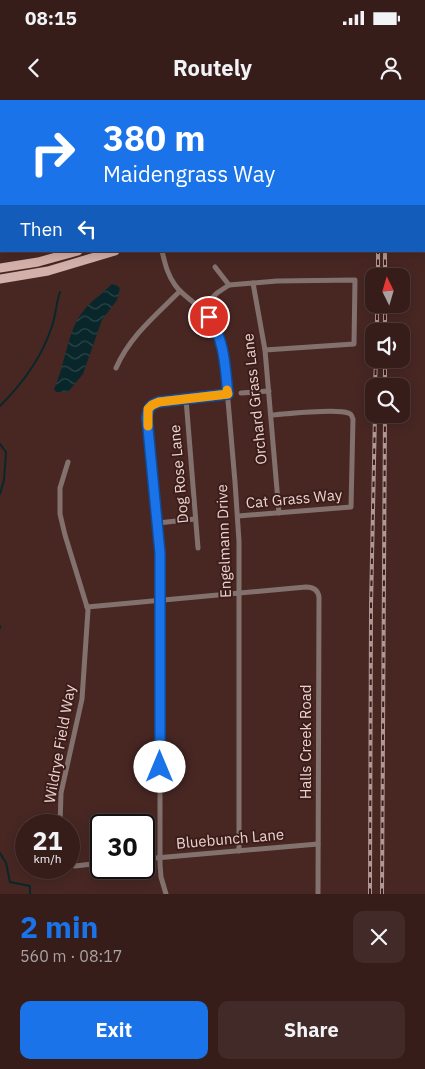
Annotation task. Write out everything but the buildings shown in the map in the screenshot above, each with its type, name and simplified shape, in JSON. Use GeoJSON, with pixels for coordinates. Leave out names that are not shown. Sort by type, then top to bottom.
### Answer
{"type":"FeatureCollection","features":[{"type":"Feature","properties":{"kind":"main road"},"geometry":{"type":"LineString","coordinates":[[0,268],[38,262],[74,252]]}},
{"type":"Feature","properties":{"kind":"main road"},"geometry":{"type":"LineString","coordinates":[[0,279],[48,271],[112,252]]}},
{"type":"Feature","properties":{"kind":"street","name":"Engelmann Drive"},"geometry":{"type":"LineString","coordinates":[[162,252],[168,274],[180,291],[201,309],[214,325],[222,346],[238,516],[239,851]]}},
{"type":"Feature","properties":{"kind":"street"},"geometry":{"type":"LineString","coordinates":[[215,267],[229,285]]}},
{"type":"Feature","properties":{"kind":"street"},"geometry":{"type":"LineString","coordinates":[[201,309],[217,293],[229,285],[303,280],[355,280],[354,344],[265,350]]}},
{"type":"Feature","properties":{"kind":"street","name":"Orchard Grass Lane"},"geometry":{"type":"LineString","coordinates":[[253,283],[265,350],[279,513]]}},
{"type":"Feature","properties":{"kind":"street"},"geometry":{"type":"LineString","coordinates":[[116,368],[125,348],[134,337],[180,291]]}},
{"type":"Feature","properties":{"kind":"street"},"geometry":{"type":"LineString","coordinates":[[241,394],[268,391]]}},
{"type":"Feature","properties":{"kind":"street"},"geometry":{"type":"LineString","coordinates":[[166,894],[160,858],[160,553],[147,418],[148,409],[159,402],[228,394]]}},
{"type":"Feature","properties":{"kind":"street","name":"Dog Rose Lane"},"geometry":{"type":"LineString","coordinates":[[186,399],[198,548]]}},
{"type":"Feature","properties":{"kind":"street","name":"Cat Grass Way"},"geometry":{"type":"LineString","coordinates":[[238,516],[351,507],[353,418],[351,414],[326,411],[271,415]]}},
{"type":"Feature","properties":{"kind":"street"},"geometry":{"type":"LineString","coordinates":[[68,462],[60,488],[60,514],[88,607],[239,593]]}},
{"type":"Feature","properties":{"kind":"street"},"geometry":{"type":"LineString","coordinates":[[158,523],[195,519]]}},
{"type":"Feature","properties":{"kind":"street","name":"Halls Creek Road"},"geometry":{"type":"LineString","coordinates":[[239,593],[308,587],[316,590],[319,598],[318,894]]}},
{"type":"Feature","properties":{"kind":"street","name":"Wildrye Field Way"},"geometry":{"type":"LineString","coordinates":[[60,814],[61,793],[82,699],[88,607]]}},
{"type":"Feature","properties":{"kind":"street","name":"Bluebunch Lane"},"geometry":{"type":"LineString","coordinates":[[155,858],[318,844]]}},
{"type":"Feature","properties":{"kind":"water"},"geometry":{"type":"Polygon","coordinates":[[[113,283],[120,288],[117,300],[102,320],[83,374],[68,392],[56,392],[54,389],[73,328],[87,306],[113,283]]]}},
{"type":"Feature","properties":{"kind":"waterway"},"geometry":{"type":"LineString","coordinates":[[0,406],[24,379],[43,349],[53,322],[60,292]]}},
{"type":"Feature","properties":{"kind":"waterway"},"geometry":{"type":"LineString","coordinates":[[0,444],[6,452],[4,480],[0,494]]}},
{"type":"Feature","properties":{"kind":"waterway"},"geometry":{"type":"LineString","coordinates":[[0,853],[6,863],[10,882],[30,886],[30,894]]}},
{"type":"Feature","properties":{"kind":"railway"},"geometry":{"type":"LineString","coordinates":[[378,252],[378,268]]}},
{"type":"Feature","properties":{"kind":"railway"},"geometry":{"type":"LineString","coordinates":[[385,254],[385,268]]}},
{"type":"Feature","properties":{"kind":"railway"},"geometry":{"type":"LineString","coordinates":[[377,313],[377,323]]}},
{"type":"Feature","properties":{"kind":"railway"},"geometry":{"type":"LineString","coordinates":[[385,313],[385,323]]}},
{"type":"Feature","properties":{"kind":"railway"},"geometry":{"type":"LineString","coordinates":[[375,378],[376,368]]}},
{"type":"Feature","properties":{"kind":"railway"},"geometry":{"type":"LineString","coordinates":[[385,368],[385,378]]}},
{"type":"Feature","properties":{"kind":"railway"},"geometry":{"type":"LineString","coordinates":[[370,894],[371,606],[375,423]]}},
{"type":"Feature","properties":{"kind":"railway"},"geometry":{"type":"LineString","coordinates":[[382,894],[385,423]]}},
{"type":"Feature","properties":{"kind":"slow traffic"},"geometry":{"type":"LineString","coordinates":[[148,426],[148,409],[152,405],[159,402],[228,394],[227,390]]}},
{"type":"Feature","properties":{"kind":"route"},"geometry":{"type":"LineString","coordinates":[[160,767],[160,553],[147,418],[148,409],[159,402],[228,394],[224,354],[217,330],[209,317]]}}]}
